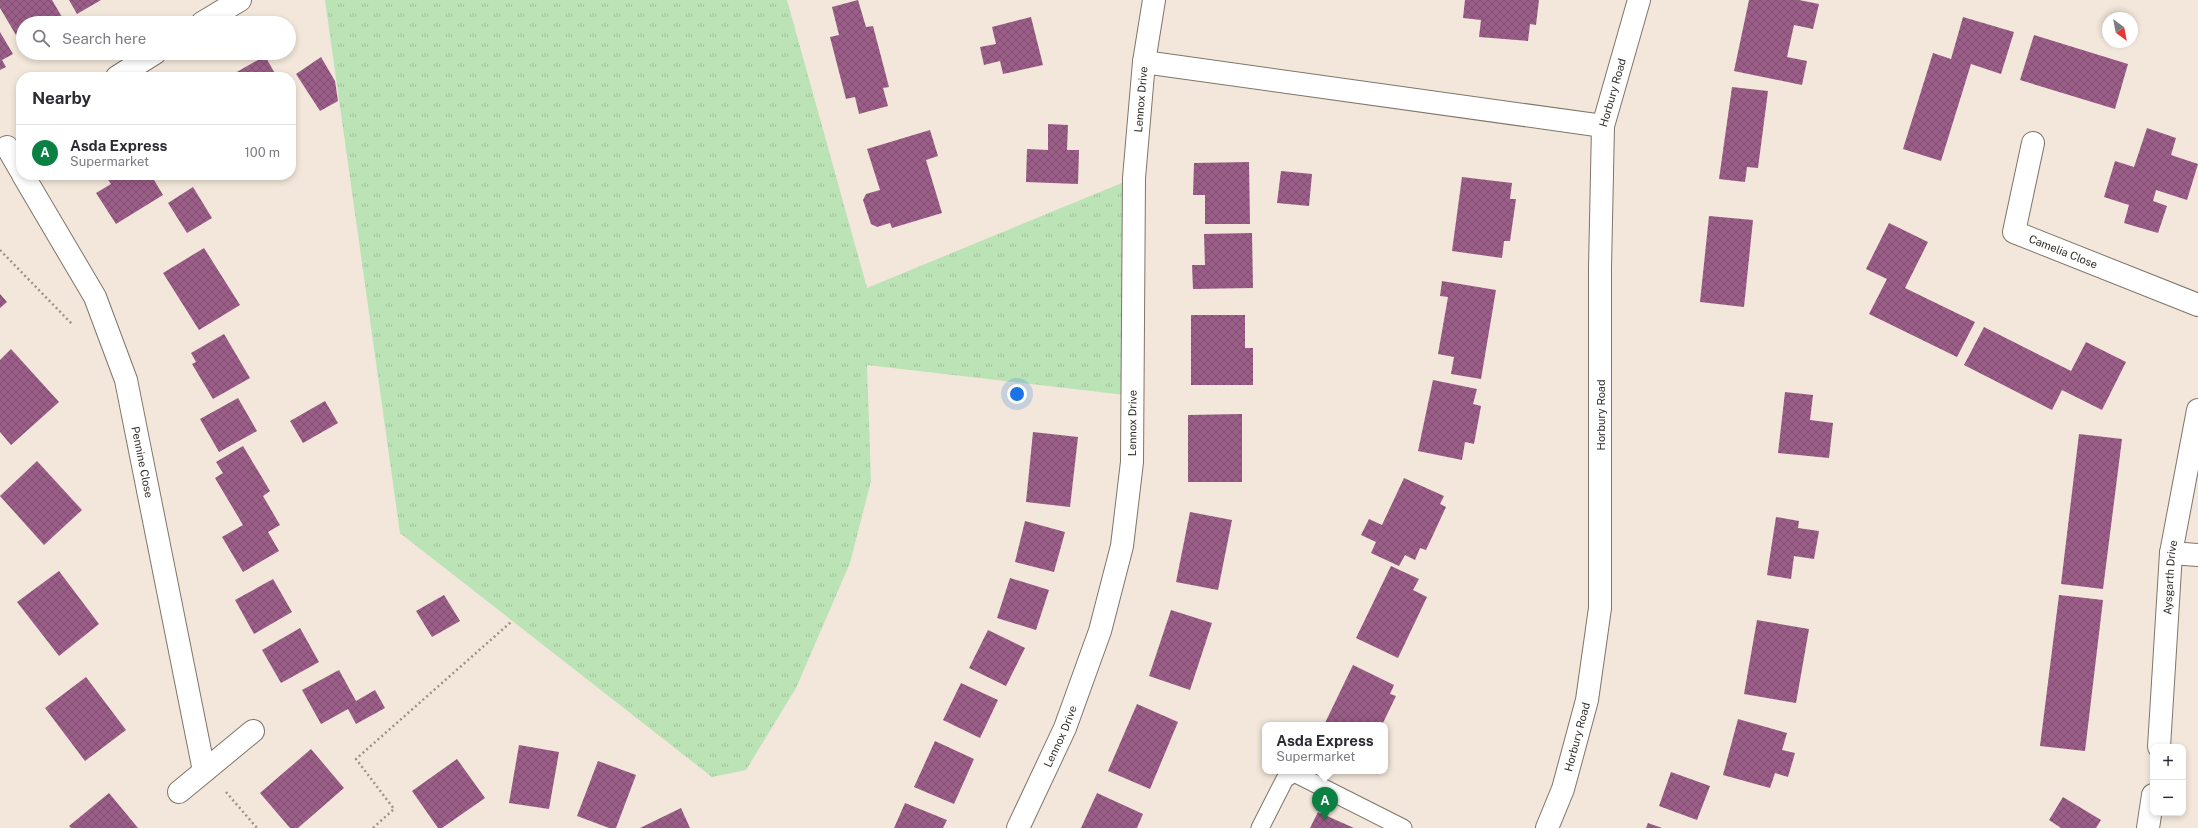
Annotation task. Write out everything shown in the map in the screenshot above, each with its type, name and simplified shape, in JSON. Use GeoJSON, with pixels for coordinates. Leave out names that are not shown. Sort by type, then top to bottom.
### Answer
{"type":"FeatureCollection","features":[{"type":"Feature","properties":{"kind":"main road"},"geometry":{"type":"LineString","coordinates":[[214,16],[240,0]]}},
{"type":"Feature","properties":{"kind":"main road","name":"Lennox Drive"},"geometry":{"type":"LineString","coordinates":[[1018,828],[1064,728],[1100,631],[1122,546],[1132,462],[1134,396],[1134,178],[1144,62],[1154,0]]}},
{"type":"Feature","properties":{"kind":"main road","name":"Horbury Road"},"geometry":{"type":"LineString","coordinates":[[1547,828],[1563,789],[1587,700],[1600,608],[1600,268],[1602,126],[1639,0]]}},
{"type":"Feature","properties":{"kind":"main road"},"geometry":{"type":"LineString","coordinates":[[125,72],[144,60]]}},
{"type":"Feature","properties":{"kind":"main road"},"geometry":{"type":"LineString","coordinates":[[1144,62],[1602,126]]}},
{"type":"Feature","properties":{"kind":"main road","name":"Camelia Close"},"geometry":{"type":"LineString","coordinates":[[2033,142],[2014,232],[2198,305]]}},
{"type":"Feature","properties":{"kind":"main road"},"geometry":{"type":"LineString","coordinates":[[9,145],[16,160]]}},
{"type":"Feature","properties":{"kind":"main road","name":"Pennine Close"},"geometry":{"type":"LineString","coordinates":[[26,180],[95,297],[126,380],[204,771]]}},
{"type":"Feature","properties":{"kind":"main road","name":"Aysgarth Drive"},"geometry":{"type":"LineString","coordinates":[[2159,744],[2171,553],[2198,410]]}},
{"type":"Feature","properties":{"kind":"main road"},"geometry":{"type":"LineString","coordinates":[[2171,553],[2198,555]]}},
{"type":"Feature","properties":{"kind":"main road"},"geometry":{"type":"LineString","coordinates":[[178,792],[253,731]]}},
{"type":"Feature","properties":{"kind":"main road"},"geometry":{"type":"LineString","coordinates":[[2148,828],[2150,815]]}},
{"type":"Feature","properties":{"kind":"lane"},"geometry":{"type":"LineString","coordinates":[[1260,828],[1285,779],[1292,774]]}},
{"type":"Feature","properties":{"kind":"lane"},"geometry":{"type":"LineString","coordinates":[[1296,774],[1403,828]]}},
{"type":"Feature","properties":{"kind":"path"},"geometry":{"type":"LineString","coordinates":[[0,250],[77,329]]}},
{"type":"Feature","properties":{"kind":"path"},"geometry":{"type":"LineString","coordinates":[[373,828],[394,809],[356,759],[510,622]]}},
{"type":"Feature","properties":{"kind":"path"},"geometry":{"type":"LineString","coordinates":[[204,771],[217,780],[257,828]]}},
{"type":"Feature","properties":{"kind":"green space"},"geometry":{"type":"Polygon","coordinates":[[[325,0],[787,0],[867,288],[1134,178],[1134,396],[867,365],[871,481],[850,563],[796,688],[746,770],[712,777],[400,533],[325,0]]]}},
{"type":"Feature","properties":{"kind":"building"},"geometry":{"type":"Polygon","coordinates":[[[0,0],[52,0],[61,16],[16,16],[16,35],[0,8],[0,0]]]}},
{"type":"Feature","properties":{"kind":"building"},"geometry":{"type":"Polygon","coordinates":[[[69,0],[101,0],[77,14],[69,0]]]}},
{"type":"Feature","properties":{"kind":"building"},"geometry":{"type":"Polygon","coordinates":[[[858,0],[866,27],[873,26],[889,87],[883,88],[888,106],[859,114],[855,97],[846,99],[830,37],[839,35],[832,7],[858,0]]]}},
{"type":"Feature","properties":{"kind":"building"},"geometry":{"type":"Polygon","coordinates":[[[1465,0],[1539,0],[1536,25],[1530,24],[1528,41],[1479,37],[1481,20],[1463,18],[1465,0]]]}},
{"type":"Feature","properties":{"kind":"building"},"geometry":{"type":"Polygon","coordinates":[[[1749,0],[1799,0],[1819,4],[1813,29],[1794,25],[1787,57],[1807,61],[1802,85],[1734,71],[1749,0]]]}},
{"type":"Feature","properties":{"kind":"building"},"geometry":{"type":"Polygon","coordinates":[[[1031,17],[1043,65],[1003,74],[1000,61],[984,65],[980,47],[996,44],[992,27],[1031,17]]]}},
{"type":"Feature","properties":{"kind":"building"},"geometry":{"type":"Polygon","coordinates":[[[1963,17],[2014,32],[2001,74],[1971,64],[1941,161],[1903,149],[1933,53],[1951,59],[1963,17]]]}},
{"type":"Feature","properties":{"kind":"building"},"geometry":{"type":"Polygon","coordinates":[[[0,32],[13,54],[2,60],[6,67],[0,70],[0,32]]]}},
{"type":"Feature","properties":{"kind":"building"},"geometry":{"type":"Polygon","coordinates":[[[2034,35],[2128,64],[2115,109],[2020,80],[2034,35]]]}},
{"type":"Feature","properties":{"kind":"building"},"geometry":{"type":"Polygon","coordinates":[[[321,57],[335,81],[338,101],[320,111],[296,74],[321,57]]]}},
{"type":"Feature","properties":{"kind":"building"},"geometry":{"type":"Polygon","coordinates":[[[258,60],[267,60],[274,72],[237,72],[258,60]]]}},
{"type":"Feature","properties":{"kind":"building"},"geometry":{"type":"Polygon","coordinates":[[[1732,87],[1768,91],[1758,168],[1747,167],[1745,182],[1719,179],[1732,87]]]}},
{"type":"Feature","properties":{"kind":"building"},"geometry":{"type":"Polygon","coordinates":[[[1048,124],[1068,125],[1067,150],[1079,150],[1078,184],[1026,182],[1027,149],[1048,150],[1048,124]]]}},
{"type":"Feature","properties":{"kind":"building"},"geometry":{"type":"Polygon","coordinates":[[[2147,128],[2176,138],[2171,155],[2198,164],[2187,200],[2156,190],[2153,201],[2167,206],[2158,233],[2124,223],[2129,205],[2104,197],[2115,161],[2134,167],[2147,128]]]}},
{"type":"Feature","properties":{"kind":"building"},"geometry":{"type":"Polygon","coordinates":[[[930,130],[938,156],[926,160],[942,213],[892,228],[890,223],[877,227],[871,224],[863,200],[866,194],[880,190],[867,149],[930,130]]]}},
{"type":"Feature","properties":{"kind":"building"},"geometry":{"type":"Polygon","coordinates":[[[1249,162],[1250,224],[1205,224],[1205,195],[1193,195],[1194,163],[1249,162]]]}},
{"type":"Feature","properties":{"kind":"building"},"geometry":{"type":"Polygon","coordinates":[[[1281,171],[1312,174],[1309,206],[1277,203],[1281,171]]]}},
{"type":"Feature","properties":{"kind":"building"},"geometry":{"type":"Polygon","coordinates":[[[1462,177],[1512,183],[1510,199],[1516,199],[1510,241],[1504,241],[1502,258],[1452,251],[1462,177]]]}},
{"type":"Feature","properties":{"kind":"building"},"geometry":{"type":"Polygon","coordinates":[[[108,180],[154,180],[163,195],[116,224],[96,193],[111,184],[108,180]]]}},
{"type":"Feature","properties":{"kind":"building"},"geometry":{"type":"Polygon","coordinates":[[[193,187],[212,218],[187,233],[168,203],[193,187]]]}},
{"type":"Feature","properties":{"kind":"building"},"geometry":{"type":"Polygon","coordinates":[[[1709,216],[1753,220],[1744,307],[1700,302],[1709,216]]]}},
{"type":"Feature","properties":{"kind":"building"},"geometry":{"type":"Polygon","coordinates":[[[1889,223],[1928,242],[1905,288],[1975,322],[1957,357],[1869,314],[1887,279],[1866,269],[1889,223]]]}},
{"type":"Feature","properties":{"kind":"building"},"geometry":{"type":"Polygon","coordinates":[[[1252,233],[1253,288],[1193,289],[1192,265],[1205,265],[1204,234],[1252,233]]]}},
{"type":"Feature","properties":{"kind":"building"},"geometry":{"type":"Polygon","coordinates":[[[204,248],[240,305],[199,330],[163,273],[204,248]]]}},
{"type":"Feature","properties":{"kind":"building"},"geometry":{"type":"Polygon","coordinates":[[[1442,281],[1496,290],[1481,379],[1451,374],[1454,357],[1438,354],[1448,297],[1440,296],[1442,281]]]}},
{"type":"Feature","properties":{"kind":"building"},"geometry":{"type":"Polygon","coordinates":[[[0,294],[7,302],[0,308],[0,294]]]}},
{"type":"Feature","properties":{"kind":"building"},"geometry":{"type":"Polygon","coordinates":[[[1191,315],[1245,315],[1245,348],[1253,348],[1253,385],[1191,385],[1191,315]]]}},
{"type":"Feature","properties":{"kind":"building"},"geometry":{"type":"Polygon","coordinates":[[[1984,327],[2071,371],[2086,342],[2126,362],[2102,410],[2062,390],[2052,410],[1964,365],[1984,327]]]}},
{"type":"Feature","properties":{"kind":"building"},"geometry":{"type":"Polygon","coordinates":[[[224,334],[250,378],[213,399],[192,364],[196,362],[191,353],[224,334]]]}},
{"type":"Feature","properties":{"kind":"building"},"geometry":{"type":"Polygon","coordinates":[[[11,349],[59,402],[11,445],[0,432],[0,360],[11,349]]]}},
{"type":"Feature","properties":{"kind":"building"},"geometry":{"type":"Polygon","coordinates":[[[1433,380],[1477,389],[1473,404],[1481,406],[1474,444],[1465,442],[1462,460],[1418,451],[1433,380]]]}},
{"type":"Feature","properties":{"kind":"building"},"geometry":{"type":"Polygon","coordinates":[[[1785,392],[1813,395],[1810,420],[1833,423],[1829,458],[1778,453],[1785,392]]]}},
{"type":"Feature","properties":{"kind":"building"},"geometry":{"type":"Polygon","coordinates":[[[238,398],[257,431],[219,452],[200,419],[238,398]]]}},
{"type":"Feature","properties":{"kind":"building"},"geometry":{"type":"Polygon","coordinates":[[[325,401],[338,423],[303,443],[290,421],[325,401]]]}},
{"type":"Feature","properties":{"kind":"building"},"geometry":{"type":"Polygon","coordinates":[[[1242,414],[1242,482],[1188,482],[1188,415],[1242,414]]]}},
{"type":"Feature","properties":{"kind":"building"},"geometry":{"type":"Polygon","coordinates":[[[1033,432],[1078,437],[1070,507],[1026,502],[1033,432]]]}},
{"type":"Feature","properties":{"kind":"building"},"geometry":{"type":"Polygon","coordinates":[[[2079,434],[2122,439],[2103,589],[2061,584],[2079,434]]]}},
{"type":"Feature","properties":{"kind":"building"},"geometry":{"type":"Polygon","coordinates":[[[243,446],[270,491],[263,496],[280,525],[268,532],[279,551],[243,572],[222,537],[243,525],[215,478],[223,473],[216,462],[243,446]]]}},
{"type":"Feature","properties":{"kind":"building"},"geometry":{"type":"Polygon","coordinates":[[[37,461],[82,510],[44,545],[0,496],[37,461]]]}},
{"type":"Feature","properties":{"kind":"building"},"geometry":{"type":"Polygon","coordinates":[[[1404,478],[1444,496],[1440,504],[1446,507],[1426,550],[1420,548],[1415,560],[1405,555],[1399,566],[1371,553],[1376,542],[1361,535],[1369,519],[1382,525],[1404,478]]]}},
{"type":"Feature","properties":{"kind":"building"},"geometry":{"type":"Polygon","coordinates":[[[1190,512],[1232,520],[1218,590],[1176,582],[1190,512]]]}},
{"type":"Feature","properties":{"kind":"building"},"geometry":{"type":"Polygon","coordinates":[[[1776,517],[1799,521],[1798,528],[1819,531],[1814,559],[1794,556],[1791,579],[1767,575],[1776,517]]]}},
{"type":"Feature","properties":{"kind":"building"},"geometry":{"type":"Polygon","coordinates":[[[1025,521],[1065,532],[1054,572],[1015,562],[1025,521]]]}},
{"type":"Feature","properties":{"kind":"building"},"geometry":{"type":"Polygon","coordinates":[[[1391,566],[1419,579],[1413,590],[1427,597],[1398,658],[1356,638],[1391,566]]]}},
{"type":"Feature","properties":{"kind":"building"},"geometry":{"type":"Polygon","coordinates":[[[59,571],[99,624],[59,656],[17,602],[59,571]]]}},
{"type":"Feature","properties":{"kind":"building"},"geometry":{"type":"Polygon","coordinates":[[[1010,578],[1049,590],[1036,630],[997,618],[1010,578]]]}},
{"type":"Feature","properties":{"kind":"building"},"geometry":{"type":"Polygon","coordinates":[[[273,579],[292,612],[254,634],[235,600],[273,579]]]}},
{"type":"Feature","properties":{"kind":"building"},"geometry":{"type":"Polygon","coordinates":[[[444,595],[460,621],[432,637],[416,611],[444,595]]]}},
{"type":"Feature","properties":{"kind":"building"},"geometry":{"type":"Polygon","coordinates":[[[2059,595],[2103,600],[2085,751],[2040,746],[2059,595]]]}},
{"type":"Feature","properties":{"kind":"building"},"geometry":{"type":"Polygon","coordinates":[[[1171,610],[1212,623],[1190,690],[1149,676],[1171,610]]]}},
{"type":"Feature","properties":{"kind":"building"},"geometry":{"type":"Polygon","coordinates":[[[1757,620],[1809,629],[1796,703],[1744,694],[1757,620]]]}},
{"type":"Feature","properties":{"kind":"building"},"geometry":{"type":"Polygon","coordinates":[[[300,628],[319,662],[281,683],[262,650],[300,628]]]}},
{"type":"Feature","properties":{"kind":"building"},"geometry":{"type":"Polygon","coordinates":[[[988,630],[1025,648],[1006,686],[969,668],[988,630]]]}},
{"type":"Feature","properties":{"kind":"building"},"geometry":{"type":"Polygon","coordinates":[[[1353,665],[1394,685],[1390,694],[1396,696],[1383,722],[1325,722],[1353,665]]]}},
{"type":"Feature","properties":{"kind":"building"},"geometry":{"type":"Polygon","coordinates":[[[339,670],[356,701],[375,690],[385,708],[356,724],[348,709],[321,724],[302,690],[339,670]]]}},
{"type":"Feature","properties":{"kind":"building"},"geometry":{"type":"Polygon","coordinates":[[[86,677],[126,730],[85,761],[45,708],[86,677]]]}},
{"type":"Feature","properties":{"kind":"building"},"geometry":{"type":"Polygon","coordinates":[[[961,683],[998,700],[980,738],[943,720],[961,683]]]}},
{"type":"Feature","properties":{"kind":"building"},"geometry":{"type":"Polygon","coordinates":[[[1137,704],[1178,722],[1150,789],[1108,771],[1137,704]]]}},
{"type":"Feature","properties":{"kind":"building"},"geometry":{"type":"Polygon","coordinates":[[[1738,719],[1787,733],[1782,750],[1795,753],[1788,777],[1775,773],[1770,788],[1723,775],[1738,719]]]}},
{"type":"Feature","properties":{"kind":"building"},"geometry":{"type":"Polygon","coordinates":[[[935,741],[974,759],[954,804],[914,787],[935,741]]]}},
{"type":"Feature","properties":{"kind":"building"},"geometry":{"type":"Polygon","coordinates":[[[519,745],[559,752],[549,809],[509,803],[519,745]]]}},
{"type":"Feature","properties":{"kind":"building"},"geometry":{"type":"Polygon","coordinates":[[[311,749],[344,788],[298,828],[290,828],[260,793],[311,749]]]}},
{"type":"Feature","properties":{"kind":"building"},"geometry":{"type":"Polygon","coordinates":[[[457,759],[485,798],[442,828],[438,828],[412,791],[457,759]]]}},
{"type":"Feature","properties":{"kind":"building"},"geometry":{"type":"Polygon","coordinates":[[[598,761],[636,775],[616,828],[609,828],[577,816],[598,761]]]}},
{"type":"Feature","properties":{"kind":"building"},"geometry":{"type":"Polygon","coordinates":[[[1671,772],[1710,786],[1697,820],[1659,806],[1671,772]]]}},
{"type":"Feature","properties":{"kind":"building"},"geometry":{"type":"Polygon","coordinates":[[[109,793],[138,828],[71,828],[69,826],[109,793]]]}},
{"type":"Feature","properties":{"kind":"building"},"geometry":{"type":"Polygon","coordinates":[[[1097,793],[1143,814],[1137,828],[1081,828],[1097,793]]]}},
{"type":"Feature","properties":{"kind":"building"},"geometry":{"type":"Polygon","coordinates":[[[2063,797],[2101,820],[2096,828],[2061,828],[2049,820],[2063,797]]]}},
{"type":"Feature","properties":{"kind":"building"},"geometry":{"type":"Polygon","coordinates":[[[905,803],[947,820],[943,828],[894,828],[905,803]]]}},
{"type":"Feature","properties":{"kind":"building"},"geometry":{"type":"Polygon","coordinates":[[[681,808],[690,828],[640,828],[681,808]]]}},
{"type":"Feature","properties":{"kind":"building"},"geometry":{"type":"Polygon","coordinates":[[[1318,812],[1354,828],[1310,828],[1318,812]]]}},
{"type":"Feature","properties":{"kind":"building"},"geometry":{"type":"Polygon","coordinates":[[[1648,823],[1662,828],[1646,828],[1648,823]]]}},
{"type":"Feature","properties":{"kind":"place","name":"Asda Express"},"geometry":{"type":"Point","coordinates":[1325,820]}}]}
